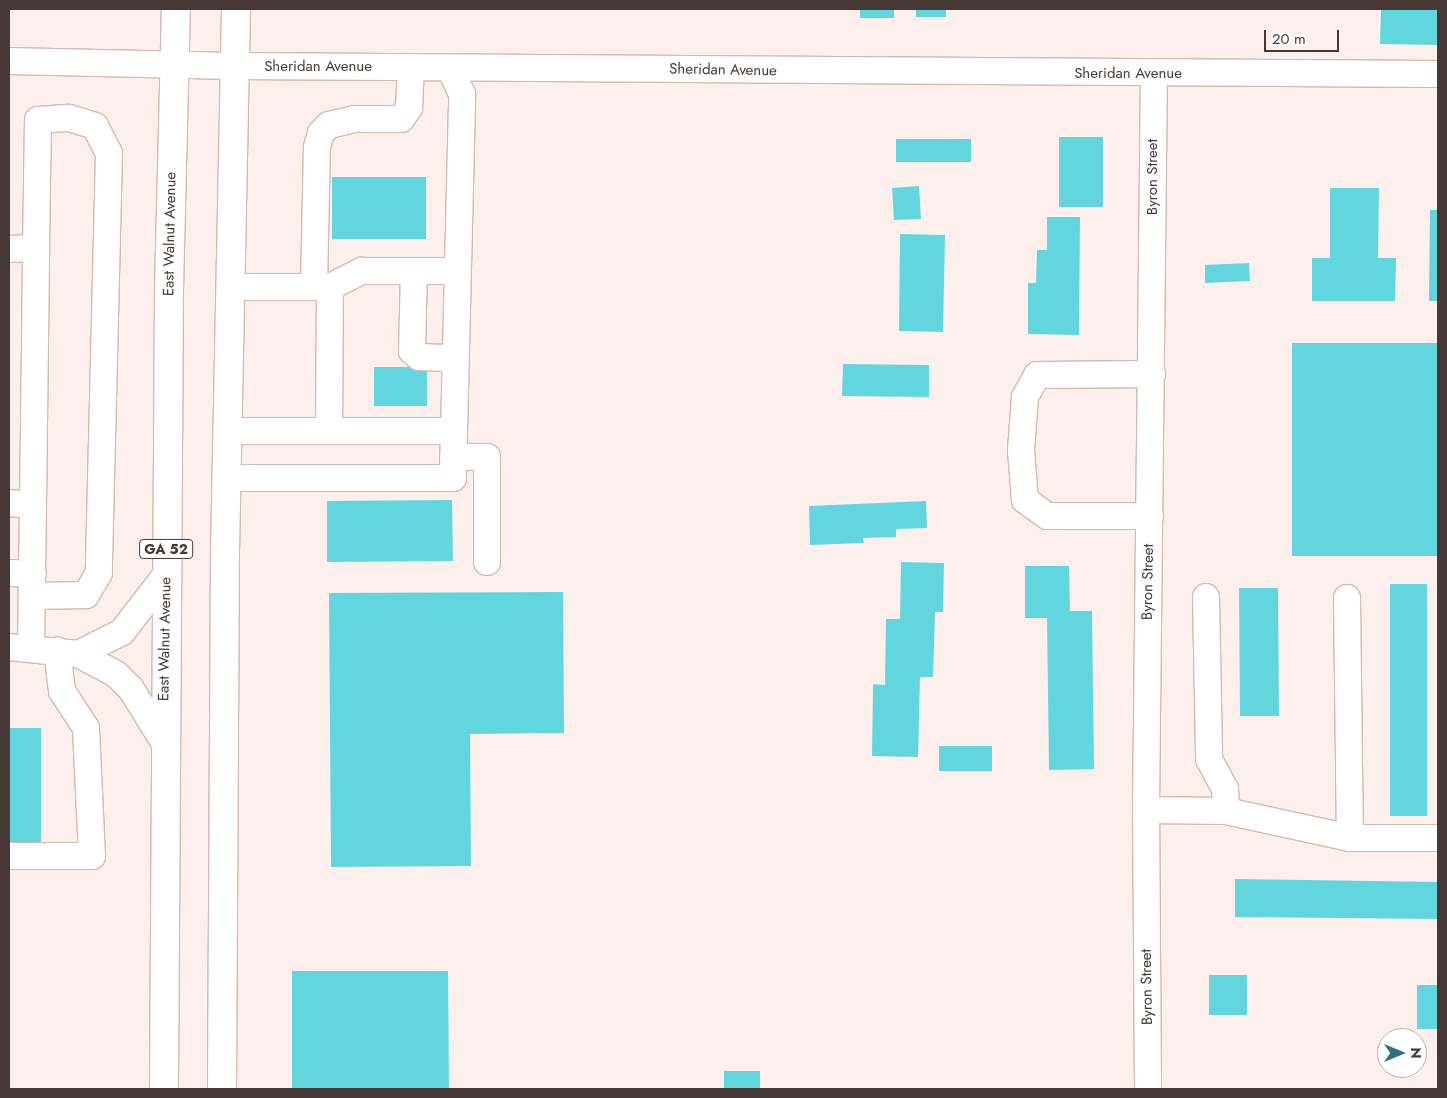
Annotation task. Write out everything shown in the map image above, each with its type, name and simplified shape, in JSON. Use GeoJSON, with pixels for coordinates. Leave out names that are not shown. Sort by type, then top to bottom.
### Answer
{"type":"FeatureCollection","features":[{"type":"Feature","properties":{"kind":"main road","name":"East Walnut Avenue"},"geometry":{"type":"LineString","coordinates":[[164,1089],[164,742],[176,9]]}},
{"type":"Feature","properties":{"kind":"main road"},"geometry":{"type":"LineString","coordinates":[[222,1089],[226,478],[236,9]]}},
{"type":"Feature","properties":{"kind":"street","name":"Sheridan Avenue"},"geometry":{"type":"LineString","coordinates":[[9,60],[175,65],[411,68],[1154,74],[1438,74]]}},
{"type":"Feature","properties":{"kind":"street"},"geometry":{"type":"LineString","coordinates":[[329,431],[316,147],[321,133],[329,125],[354,119],[401,119],[410,108],[411,68]]}},
{"type":"Feature","properties":{"kind":"street"},"geometry":{"type":"LineString","coordinates":[[226,478],[453,478],[462,94],[450,68]]}},
{"type":"Feature","properties":{"kind":"street","name":"Byron Street"},"geometry":{"type":"LineString","coordinates":[[1148,1089],[1146,810],[1154,74]]}},
{"type":"Feature","properties":{"kind":"street"},"geometry":{"type":"LineString","coordinates":[[25,581],[86,595],[99,573],[109,154],[95,126],[69,118],[38,120],[36,248],[21,504],[25,581],[20,647],[68,652],[116,674],[131,689],[164,742]]}},
{"type":"Feature","properties":{"kind":"street"},"geometry":{"type":"LineString","coordinates":[[9,249],[36,248]]}},
{"type":"Feature","properties":{"kind":"street"},"geometry":{"type":"LineString","coordinates":[[230,286],[322,287],[362,271],[457,271]]}},
{"type":"Feature","properties":{"kind":"street"},"geometry":{"type":"LineString","coordinates":[[414,271],[412,350],[419,357],[455,358]]}},
{"type":"Feature","properties":{"kind":"street"},"geometry":{"type":"LineString","coordinates":[[1150,516],[1047,516],[1025,500],[1021,450],[1025,397],[1037,375],[1152,374]]}},
{"type":"Feature","properties":{"kind":"street"},"geometry":{"type":"LineString","coordinates":[[227,431],[454,431]]}},
{"type":"Feature","properties":{"kind":"street"},"geometry":{"type":"LineString","coordinates":[[453,457],[487,458],[487,562]]}},
{"type":"Feature","properties":{"kind":"street"},"geometry":{"type":"LineString","coordinates":[[68,652],[122,632],[166,576]]}},
{"type":"Feature","properties":{"kind":"street"},"geometry":{"type":"LineString","coordinates":[[1206,597],[1209,759],[1226,789],[1226,811]]}},
{"type":"Feature","properties":{"kind":"street"},"geometry":{"type":"LineString","coordinates":[[1347,598],[1350,838]]}},
{"type":"Feature","properties":{"kind":"street"},"geometry":{"type":"LineString","coordinates":[[9,856],[92,856],[86,728],[62,691],[68,652]]}},
{"type":"Feature","properties":{"kind":"street"},"geometry":{"type":"LineString","coordinates":[[1146,810],[1226,811],[1350,838],[1438,838]]}},
{"type":"Feature","properties":{"kind":"building"},"geometry":{"type":"Polygon","coordinates":[[[860,9],[894,9],[894,18],[860,18],[860,9]]]}},
{"type":"Feature","properties":{"kind":"building"},"geometry":{"type":"Polygon","coordinates":[[[916,9],[946,9],[946,17],[916,17],[916,9]]]}},
{"type":"Feature","properties":{"kind":"building"},"geometry":{"type":"Polygon","coordinates":[[[1381,9],[1438,9],[1438,45],[1380,44],[1381,9]]]}},
{"type":"Feature","properties":{"kind":"building"},"geometry":{"type":"Polygon","coordinates":[[[1059,137],[1103,137],[1103,207],[1059,207],[1059,137]]]}},
{"type":"Feature","properties":{"kind":"building"},"geometry":{"type":"Polygon","coordinates":[[[896,139],[971,139],[971,162],[896,162],[896,139]]]}},
{"type":"Feature","properties":{"kind":"building"},"geometry":{"type":"Polygon","coordinates":[[[332,177],[426,177],[426,239],[332,239],[332,177]]]}},
{"type":"Feature","properties":{"kind":"building"},"geometry":{"type":"Polygon","coordinates":[[[919,186],[921,219],[894,220],[892,188],[919,186]]]}},
{"type":"Feature","properties":{"kind":"building"},"geometry":{"type":"Polygon","coordinates":[[[1330,188],[1379,188],[1378,258],[1396,258],[1395,301],[1312,301],[1312,258],[1330,258],[1330,188]]]}},
{"type":"Feature","properties":{"kind":"building"},"geometry":{"type":"Polygon","coordinates":[[[1430,210],[1438,210],[1438,301],[1429,301],[1430,210]]]}},
{"type":"Feature","properties":{"kind":"building"},"geometry":{"type":"Polygon","coordinates":[[[1047,217],[1080,217],[1079,335],[1028,334],[1028,283],[1036,283],[1037,250],[1047,250],[1047,217]]]}},
{"type":"Feature","properties":{"kind":"building"},"geometry":{"type":"Polygon","coordinates":[[[900,234],[945,235],[943,332],[899,331],[900,234]]]}},
{"type":"Feature","properties":{"kind":"building"},"geometry":{"type":"Polygon","coordinates":[[[1249,263],[1250,281],[1205,283],[1205,265],[1249,263]]]}},
{"type":"Feature","properties":{"kind":"building"},"geometry":{"type":"Polygon","coordinates":[[[1292,343],[1438,343],[1438,556],[1292,556],[1292,343]]]}},
{"type":"Feature","properties":{"kind":"building"},"geometry":{"type":"Polygon","coordinates":[[[843,364],[929,365],[929,397],[842,396],[843,364]]]}},
{"type":"Feature","properties":{"kind":"building"},"geometry":{"type":"Polygon","coordinates":[[[374,367],[427,367],[427,406],[374,406],[374,367]]]}},
{"type":"Feature","properties":{"kind":"building"},"geometry":{"type":"Polygon","coordinates":[[[452,500],[453,561],[327,562],[327,501],[452,500]]]}},
{"type":"Feature","properties":{"kind":"building"},"geometry":{"type":"Polygon","coordinates":[[[926,501],[927,528],[896,529],[896,537],[863,538],[864,543],[810,545],[809,506],[926,501]]]}},
{"type":"Feature","properties":{"kind":"building"},"geometry":{"type":"Polygon","coordinates":[[[901,562],[944,563],[943,612],[935,612],[933,677],[920,677],[918,757],[872,756],[873,684],[885,685],[886,619],[900,619],[901,562]]]}},
{"type":"Feature","properties":{"kind":"building"},"geometry":{"type":"Polygon","coordinates":[[[1025,566],[1069,566],[1070,611],[1092,611],[1094,769],[1049,770],[1047,618],[1025,618],[1025,566]]]}},
{"type":"Feature","properties":{"kind":"building"},"geometry":{"type":"Polygon","coordinates":[[[1390,584],[1427,584],[1427,816],[1390,816],[1390,584]]]}},
{"type":"Feature","properties":{"kind":"building"},"geometry":{"type":"Polygon","coordinates":[[[1239,588],[1278,588],[1279,716],[1240,716],[1239,588]]]}},
{"type":"Feature","properties":{"kind":"building"},"geometry":{"type":"Polygon","coordinates":[[[563,592],[564,733],[470,734],[471,866],[331,867],[329,593],[563,592]]]}},
{"type":"Feature","properties":{"kind":"building"},"geometry":{"type":"Polygon","coordinates":[[[9,728],[41,728],[41,844],[9,844],[9,728]]]}},
{"type":"Feature","properties":{"kind":"building"},"geometry":{"type":"Polygon","coordinates":[[[939,746],[992,746],[992,771],[939,771],[939,746]]]}},
{"type":"Feature","properties":{"kind":"building"},"geometry":{"type":"Polygon","coordinates":[[[1235,879],[1438,882],[1438,919],[1235,917],[1235,879]]]}},
{"type":"Feature","properties":{"kind":"building"},"geometry":{"type":"Polygon","coordinates":[[[292,971],[448,971],[449,1089],[292,1089],[292,971]]]}},
{"type":"Feature","properties":{"kind":"building"},"geometry":{"type":"Polygon","coordinates":[[[1209,975],[1247,975],[1247,1015],[1209,1015],[1209,975]]]}},
{"type":"Feature","properties":{"kind":"building"},"geometry":{"type":"Polygon","coordinates":[[[1417,985],[1438,985],[1438,1029],[1417,1028],[1417,985]]]}},
{"type":"Feature","properties":{"kind":"building"},"geometry":{"type":"Polygon","coordinates":[[[724,1071],[760,1071],[760,1089],[724,1089],[724,1071]]]}}]}
